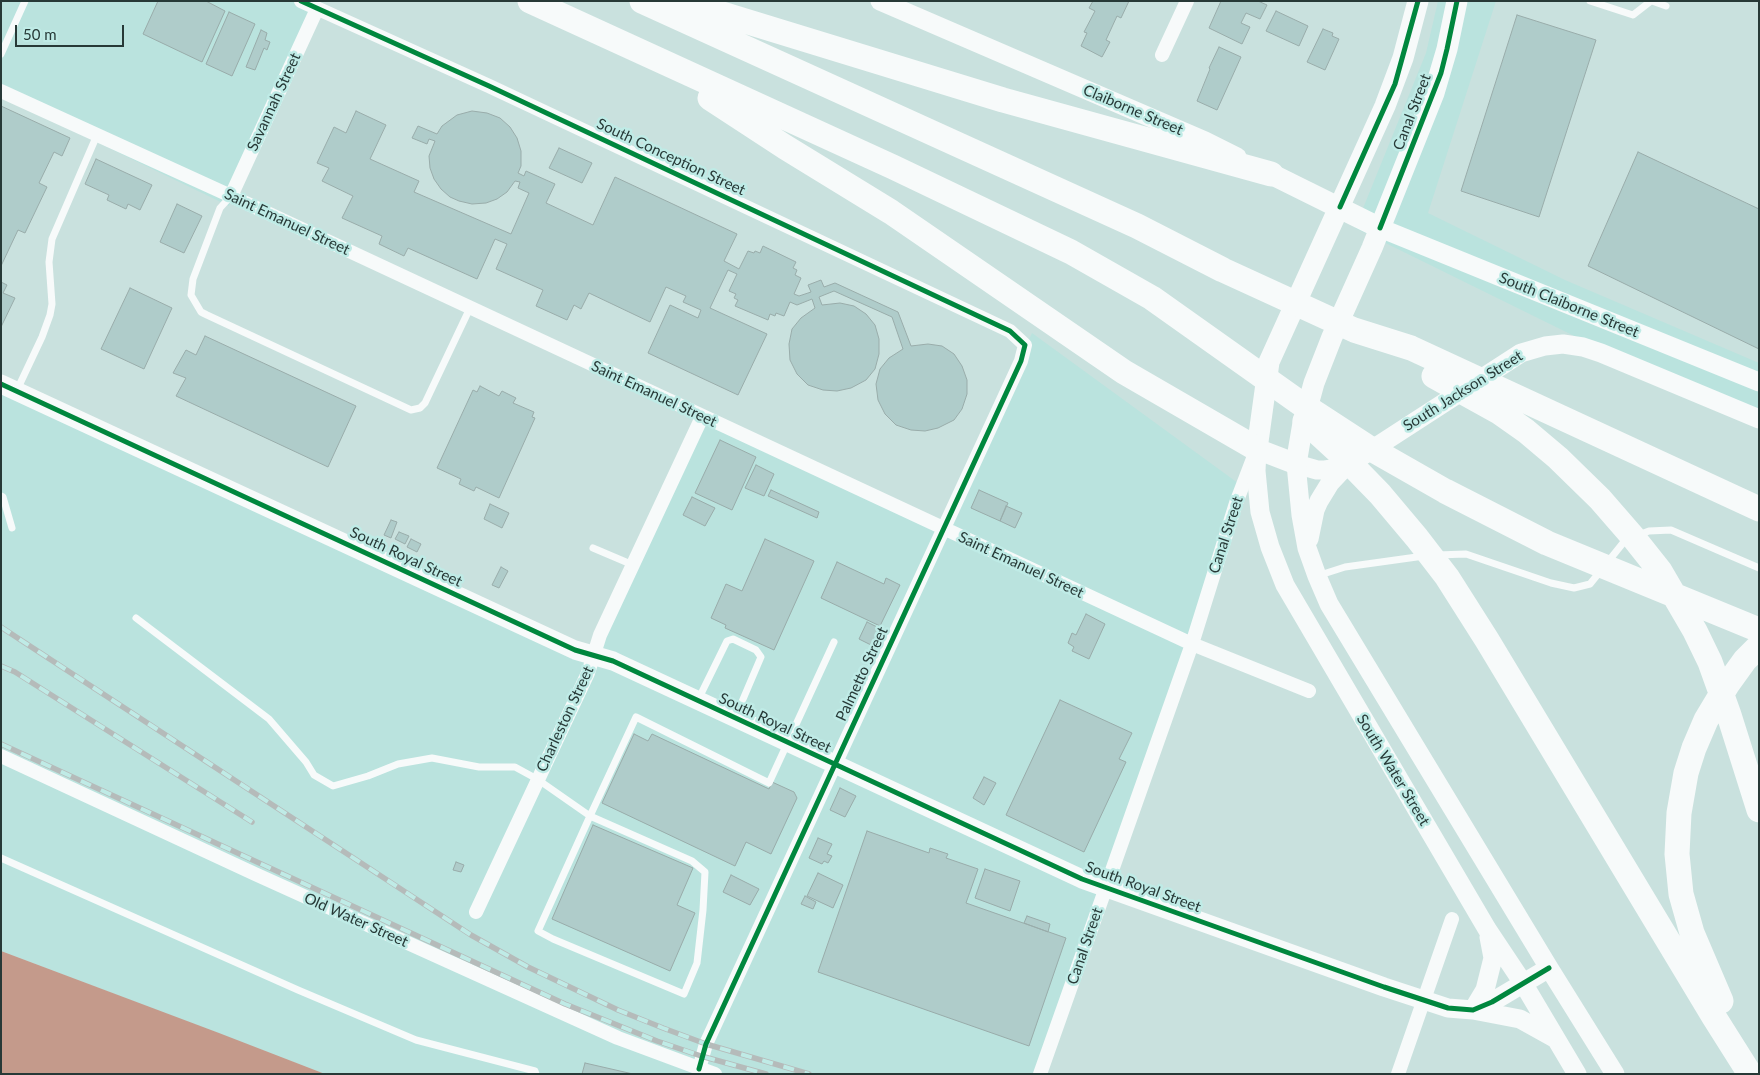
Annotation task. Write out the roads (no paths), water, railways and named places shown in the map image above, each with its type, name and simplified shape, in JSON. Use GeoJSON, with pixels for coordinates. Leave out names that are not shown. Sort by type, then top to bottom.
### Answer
{"type":"FeatureCollection","features":[{"type":"Feature","properties":{"kind":"highway"},"geometry":{"type":"LineString","coordinates":[[530,1],[894,167],[1071,252],[1152,298],[1300,403],[1366,446],[1445,491],[1546,543],[1759,630]]}},
{"type":"Feature","properties":{"kind":"highway"},"geometry":{"type":"LineString","coordinates":[[647,3],[706,9],[993,97],[1272,174]]}},
{"type":"Feature","properties":{"kind":"highway"},"geometry":{"type":"LineString","coordinates":[[647,3],[1137,226],[1223,270],[1354,330],[1411,348],[1759,509]]}},
{"type":"Feature","properties":{"kind":"highway"},"geometry":{"type":"LineString","coordinates":[[625,45],[891,212],[1124,372],[1257,449]]}},
{"type":"Feature","properties":{"kind":"highway"},"geometry":{"type":"LineString","coordinates":[[1354,330],[1407,364],[1477,399],[1526,431],[1578,476],[1634,537],[1660,571],[1695,631],[1710,662],[1759,810]]}},
{"type":"Feature","properties":{"kind":"highway"},"geometry":{"type":"LineString","coordinates":[[1255,372],[1365,477],[1400,517],[1447,577],[1750,1074]]}},
{"type":"Feature","properties":{"kind":"highway"},"geometry":{"type":"LineString","coordinates":[[1757,1074],[1716,991],[1692,933],[1681,894],[1678,874],[1677,833],[1686,773],[1699,735],[1718,698],[1745,660],[1759,646]]}},
{"type":"Feature","properties":{"kind":"main road","name":"Canal Street"},"geometry":{"type":"LineString","coordinates":[[1257,449],[1269,362],[1394,84],[1418,1]]}},
{"type":"Feature","properties":{"kind":"main road","name":"Canal Street"},"geometry":{"type":"LineString","coordinates":[[1296,464],[1303,423],[1314,383],[1380,228],[1441,73],[1457,1]]}},
{"type":"Feature","properties":{"kind":"main road","name":"Claiborne Street"},"geometry":{"type":"LineString","coordinates":[[1272,174],[1380,228]]}},
{"type":"Feature","properties":{"kind":"main road","name":"South Jackson Street"},"geometry":{"type":"LineString","coordinates":[[1257,449],[1296,464]]}},
{"type":"Feature","properties":{"kind":"street","name":"South Conception Street"},"geometry":{"type":"LineString","coordinates":[[301,1],[488,86],[1010,331],[1025,345]]}},
{"type":"Feature","properties":{"kind":"street"},"geometry":{"type":"LineString","coordinates":[[1162,55],[1187,1]]}},
{"type":"Feature","properties":{"kind":"street","name":"Claiborne Street"},"geometry":{"type":"LineString","coordinates":[[888,3],[1205,141],[1272,174]]}},
{"type":"Feature","properties":{"kind":"street","name":"Savannah Street"},"geometry":{"type":"LineString","coordinates":[[231,196],[318,9]]}},
{"type":"Feature","properties":{"kind":"street","name":"Saint Emanuel Street"},"geometry":{"type":"LineString","coordinates":[[1,91],[231,196],[1192,644],[1309,691]]}},
{"type":"Feature","properties":{"kind":"street","name":"South Claiborne Street"},"geometry":{"type":"LineString","coordinates":[[1380,228],[1759,382]]}},
{"type":"Feature","properties":{"kind":"street","name":"South Jackson Street"},"geometry":{"type":"LineString","coordinates":[[1296,464],[1316,470],[1345,467],[1521,353],[1545,346],[1563,344],[1584,347],[1600,353],[1759,419]]}},
{"type":"Feature","properties":{"kind":"street","name":"Palmetto Street"},"geometry":{"type":"LineString","coordinates":[[699,1069],[706,1044],[1021,361],[1025,345]]}},
{"type":"Feature","properties":{"kind":"street","name":"South Royal Street"},"geometry":{"type":"LineString","coordinates":[[9,387],[575,650],[613,661],[1082,879],[1423,1001],[1448,1008],[1473,1010],[1492,1002],[1549,968]]}},
{"type":"Feature","properties":{"kind":"street","name":"Charleston Street"},"geometry":{"type":"LineString","coordinates":[[476,912],[588,673],[600,635],[702,417]]}},
{"type":"Feature","properties":{"kind":"street","name":"Canal Street"},"geometry":{"type":"LineString","coordinates":[[1040,1074],[1192,644],[1236,503],[1257,449]]}},
{"type":"Feature","properties":{"kind":"street","name":"South Water Street"},"geometry":{"type":"LineString","coordinates":[[1257,449],[1256,471],[1260,512],[1270,547],[1285,585],[1487,929],[1523,983],[1577,1074]]}},
{"type":"Feature","properties":{"kind":"street","name":"South Water Street"},"geometry":{"type":"LineString","coordinates":[[1296,464],[1301,515],[1307,548],[1316,576],[1337,618],[1615,1074]]}},
{"type":"Feature","properties":{"kind":"street"},"geometry":{"type":"LineString","coordinates":[[1307,548],[1315,510],[1319,501],[1330,483],[1345,467]]}},
{"type":"Feature","properties":{"kind":"street","name":"Old Water Street"},"geometry":{"type":"LineString","coordinates":[[1,756],[255,874],[618,1038],[715,1074]]}},
{"type":"Feature","properties":{"kind":"street"},"geometry":{"type":"LineString","coordinates":[[1398,1074],[1452,919]]}},
{"type":"Feature","properties":{"kind":"street"},"geometry":{"type":"LineString","coordinates":[[1487,929],[1493,958],[1485,990],[1473,1010],[1520,1019],[1556,1039]]}},
{"type":"Feature","properties":{"kind":"lane"},"geometry":{"type":"LineString","coordinates":[[1,54],[25,1]]}},
{"type":"Feature","properties":{"kind":"lane"},"geometry":{"type":"LineString","coordinates":[[1590,1],[1632,15],[1652,1],[1666,6]]}},
{"type":"Feature","properties":{"kind":"lane"},"geometry":{"type":"LineString","coordinates":[[9,387],[50,315],[52,304],[49,262],[52,239],[97,134]]}},
{"type":"Feature","properties":{"kind":"lane"},"geometry":{"type":"LineString","coordinates":[[231,196],[220,208],[193,279],[191,295],[200,312],[411,410],[420,408],[425,403],[470,308]]}},
{"type":"Feature","properties":{"kind":"lane"},"geometry":{"type":"LineString","coordinates":[[1,496],[3,497],[12,528]]}},
{"type":"Feature","properties":{"kind":"lane"},"geometry":{"type":"LineString","coordinates":[[1316,576],[1345,567],[1383,561],[1466,554],[1552,583],[1574,588],[1590,584],[1623,543],[1649,531],[1671,530],[1759,568]]}},
{"type":"Feature","properties":{"kind":"lane"},"geometry":{"type":"LineString","coordinates":[[593,548],[633,565]]}},
{"type":"Feature","properties":{"kind":"lane"},"geometry":{"type":"LineString","coordinates":[[136,618],[269,719],[306,762],[314,775],[333,786],[398,764],[432,758],[479,768],[515,767],[538,779],[590,816],[692,860],[705,872],[703,910],[697,963],[684,994],[553,940],[538,931],[590,816],[636,717],[769,783],[834,642]]}},
{"type":"Feature","properties":{"kind":"lane"},"geometry":{"type":"LineString","coordinates":[[698,701],[727,641],[733,639],[756,650],[761,656],[735,718]]}},
{"type":"Feature","properties":{"kind":"lane"},"geometry":{"type":"LineString","coordinates":[[1,858],[298,990],[416,1040],[535,1071],[536,1074]]}},
{"type":"Feature","properties":{"kind":"railway"},"geometry":{"type":"LineString","coordinates":[[1,627],[471,935],[528,967],[618,1010],[663,1028],[706,1044],[809,1074]]}},
{"type":"Feature","properties":{"kind":"railway"},"geometry":{"type":"LineString","coordinates":[[1,666],[15,672],[252,822]]}},
{"type":"Feature","properties":{"kind":"railway"},"geometry":{"type":"LineString","coordinates":[[1,744],[565,1004],[657,1041],[701,1056],[766,1074]]}}]}
